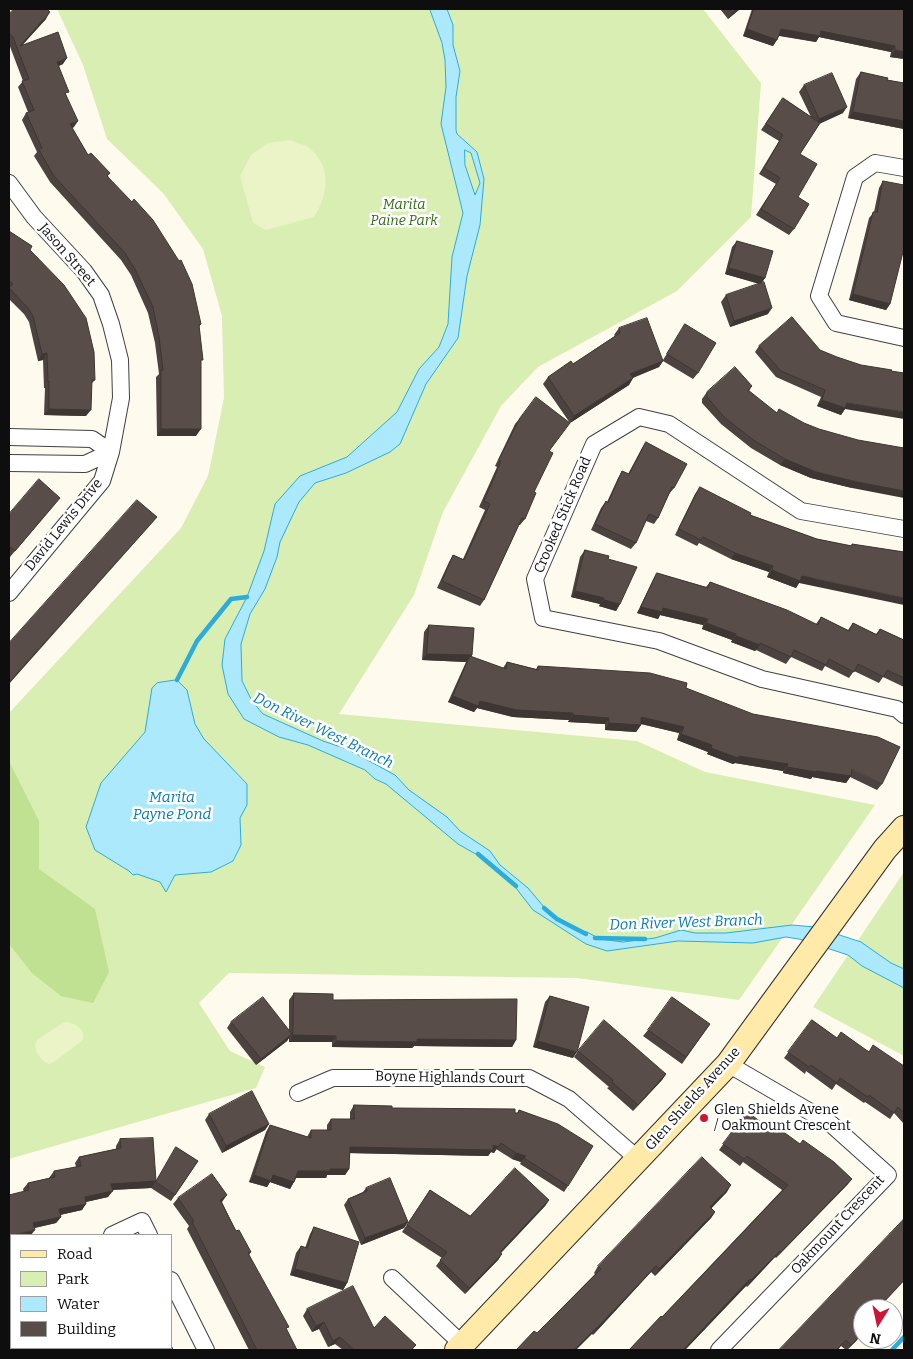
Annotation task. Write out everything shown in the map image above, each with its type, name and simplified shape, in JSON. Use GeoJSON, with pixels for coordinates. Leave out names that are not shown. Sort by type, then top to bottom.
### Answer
{"type":"FeatureCollection","features":[{"type":"Feature","properties":{"kind":"street"},"geometry":{"type":"LineString","coordinates":[[904,168],[875,163],[855,177],[820,296],[836,323],[904,338]]}},
{"type":"Feature","properties":{"kind":"street","name":"Jason Street"},"geometry":{"type":"LineString","coordinates":[[9,182],[34,217],[84,271],[101,295],[112,324],[120,360],[121,398],[111,452]]}},
{"type":"Feature","properties":{"kind":"street","name":"Crooked Stick Road"},"geometry":{"type":"LineString","coordinates":[[904,529],[801,511],[669,424],[639,417],[594,444],[535,579],[543,618],[659,641],[762,679],[897,710],[904,715]]}},
{"type":"Feature","properties":{"kind":"street"},"geometry":{"type":"LineString","coordinates":[[9,437],[92,439],[111,452]]}},
{"type":"Feature","properties":{"kind":"street"},"geometry":{"type":"LineString","coordinates":[[9,463],[85,464],[111,452]]}},
{"type":"Feature","properties":{"kind":"street","name":"David Lewis Drive"},"geometry":{"type":"LineString","coordinates":[[11,586],[102,481],[111,452]]}},
{"type":"Feature","properties":{"kind":"street","name":"Glen Shields Avenue"},"geometry":{"type":"LineString","coordinates":[[460,1347],[728,1064],[885,849],[904,828]]}},
{"type":"Feature","properties":{"kind":"street","name":"Oakmount Crescent"},"geometry":{"type":"LineString","coordinates":[[719,1350],[888,1175],[831,1124],[728,1064]]}},
{"type":"Feature","properties":{"kind":"street","name":"Boyne Highlands Court"},"geometry":{"type":"LineString","coordinates":[[298,1093],[333,1078],[529,1078],[569,1099],[638,1159]]}},
{"type":"Feature","properties":{"kind":"street"},"geometry":{"type":"LineString","coordinates":[[114,1234],[142,1221],[148,1234]]}},
{"type":"Feature","properties":{"kind":"street"},"geometry":{"type":"LineString","coordinates":[[392,1278],[460,1347]]}},
{"type":"Feature","properties":{"kind":"street"},"geometry":{"type":"LineString","coordinates":[[172,1282],[206,1350]]}},
{"type":"Feature","properties":{"kind":"green space","name":"Marita Paine Park"},"geometry":{"type":"Polygon","coordinates":[[[57,9],[703,9],[761,83],[751,217],[677,291],[538,367],[501,406],[443,512],[414,595],[339,714],[637,741],[705,772],[875,805],[739,1000],[577,978],[229,973],[199,1003],[230,1051],[265,1067],[256,1088],[9,1159],[9,713],[181,528],[208,476],[224,398],[222,316],[203,249],[163,193],[107,139],[83,65],[57,9]]]}},
{"type":"Feature","properties":{"kind":"green space"},"geometry":{"type":"Polygon","coordinates":[[[290,140],[308,147],[321,162],[326,180],[323,199],[314,217],[266,230],[253,223],[240,176],[251,155],[268,143],[290,140]]]}},
{"type":"Feature","properties":{"kind":"green space"},"geometry":{"type":"Polygon","coordinates":[[[9,761],[39,821],[39,869],[95,909],[109,972],[93,1003],[61,996],[32,973],[9,944],[9,761]]]}},
{"type":"Feature","properties":{"kind":"green space"},"geometry":{"type":"Polygon","coordinates":[[[904,872],[904,1056],[813,1007],[904,872]]]}},
{"type":"Feature","properties":{"kind":"green space"},"geometry":{"type":"Polygon","coordinates":[[[64,1022],[72,1023],[82,1030],[82,1041],[49,1064],[43,1060],[36,1050],[37,1040],[64,1022]]]}},
{"type":"Feature","properties":{"kind":"water"},"geometry":{"type":"Polygon","coordinates":[[[430,9],[447,9],[453,25],[453,45],[460,71],[456,97],[456,130],[457,134],[477,152],[484,179],[480,225],[467,276],[458,338],[426,384],[400,444],[390,452],[346,473],[315,483],[299,502],[280,542],[277,557],[265,589],[250,614],[241,644],[242,681],[252,701],[263,714],[323,741],[347,749],[395,775],[409,790],[447,817],[460,831],[490,851],[500,865],[528,888],[549,913],[578,930],[587,932],[600,939],[623,942],[655,938],[681,930],[695,933],[726,933],[792,925],[815,927],[861,942],[891,963],[904,969],[904,988],[862,966],[848,955],[799,939],[786,937],[753,943],[678,941],[607,951],[586,944],[533,910],[509,879],[488,861],[458,844],[386,784],[375,779],[365,770],[308,745],[279,737],[244,719],[228,694],[222,665],[225,639],[247,597],[264,551],[275,504],[300,476],[347,457],[397,412],[419,369],[439,347],[448,324],[452,257],[463,213],[441,124],[446,87],[442,43],[430,9]],[[465,150],[465,165],[475,195],[480,183],[471,153],[465,150]]]}},
{"type":"Feature","properties":{"kind":"water","name":"Marita Payne Pond"},"geometry":{"type":"Polygon","coordinates":[[[177,680],[187,690],[195,724],[204,739],[247,784],[247,805],[240,818],[241,845],[233,861],[211,872],[175,875],[166,892],[160,882],[137,874],[133,875],[95,850],[86,827],[101,783],[145,732],[152,688],[157,683],[177,680]]]}},
{"type":"Feature","properties":{"kind":"building"},"geometry":{"type":"Polygon","coordinates":[[[14,9],[47,9],[50,12],[20,46],[58,32],[67,58],[57,62],[69,92],[65,93],[78,121],[70,124],[88,155],[91,153],[110,173],[107,176],[132,202],[134,199],[153,220],[179,261],[181,260],[192,284],[201,324],[199,325],[203,360],[201,360],[201,429],[161,429],[161,370],[163,370],[153,307],[135,269],[125,253],[54,176],[39,150],[42,148],[26,113],[34,110],[22,81],[29,79],[13,37],[9,33],[9,14],[14,9]]]}},
{"type":"Feature","properties":{"kind":"building"},"geometry":{"type":"Polygon","coordinates":[[[754,9],[904,9],[904,52],[895,50],[895,46],[821,31],[820,36],[781,29],[777,40],[747,29],[754,9]]]}},
{"type":"Feature","properties":{"kind":"building"},"geometry":{"type":"Polygon","coordinates":[[[861,72],[904,83],[904,121],[853,112],[861,72]]]}},
{"type":"Feature","properties":{"kind":"building"},"geometry":{"type":"Polygon","coordinates":[[[832,73],[847,107],[819,119],[804,85],[832,73]]]}},
{"type":"Feature","properties":{"kind":"building"},"geometry":{"type":"Polygon","coordinates":[[[783,98],[820,123],[800,154],[817,164],[798,197],[809,204],[794,229],[761,209],[780,178],[764,168],[783,135],[766,124],[783,98]]]}},
{"type":"Feature","properties":{"kind":"building"},"geometry":{"type":"Polygon","coordinates":[[[883,181],[904,185],[904,248],[890,304],[853,294],[873,212],[877,212],[883,181]]]}},
{"type":"Feature","properties":{"kind":"building"},"geometry":{"type":"Polygon","coordinates":[[[9,231],[32,246],[30,250],[64,285],[86,318],[94,352],[95,380],[92,380],[91,410],[49,409],[47,353],[42,354],[33,316],[9,288],[13,284],[9,281],[9,231]]]}},
{"type":"Feature","properties":{"kind":"building"},"geometry":{"type":"Polygon","coordinates":[[[737,241],[773,251],[765,278],[729,268],[737,241]]]}},
{"type":"Feature","properties":{"kind":"building"},"geometry":{"type":"Polygon","coordinates":[[[764,282],[772,308],[734,321],[726,295],[764,282]]]}},
{"type":"Feature","properties":{"kind":"building"},"geometry":{"type":"Polygon","coordinates":[[[792,317],[820,350],[861,365],[904,373],[904,412],[847,403],[845,408],[822,400],[825,390],[781,371],[759,346],[792,317]]]}},
{"type":"Feature","properties":{"kind":"building"},"geometry":{"type":"Polygon","coordinates":[[[647,318],[663,361],[630,374],[633,378],[574,416],[548,377],[571,361],[573,364],[620,333],[619,328],[647,318]]]}},
{"type":"Feature","properties":{"kind":"building"},"geometry":{"type":"Polygon","coordinates":[[[685,324],[716,343],[698,373],[667,354],[685,324]]]}},
{"type":"Feature","properties":{"kind":"building"},"geometry":{"type":"Polygon","coordinates":[[[735,367],[752,386],[748,390],[777,413],[779,409],[819,429],[858,440],[904,448],[904,491],[816,472],[785,459],[755,441],[725,418],[707,397],[707,392],[735,367]]]}},
{"type":"Feature","properties":{"kind":"building"},"geometry":{"type":"Polygon","coordinates":[[[536,397],[570,423],[549,451],[553,453],[534,492],[536,493],[525,519],[522,518],[484,600],[442,581],[453,555],[464,560],[490,504],[484,501],[501,461],[499,459],[520,418],[536,397]]]}},
{"type":"Feature","properties":{"kind":"building"},"geometry":{"type":"Polygon","coordinates":[[[646,442],[687,464],[674,488],[672,487],[658,518],[649,514],[636,543],[595,524],[606,501],[608,503],[622,471],[629,474],[646,442]]]}},
{"type":"Feature","properties":{"kind":"building"},"geometry":{"type":"Polygon","coordinates":[[[39,479],[60,498],[15,551],[9,546],[9,514],[39,479]]]}},
{"type":"Feature","properties":{"kind":"building"},"geometry":{"type":"Polygon","coordinates":[[[700,487],[751,513],[750,515],[817,539],[852,546],[852,544],[904,552],[904,598],[802,576],[800,581],[772,570],[773,566],[735,553],[703,537],[701,540],[679,529],[700,487]]]}},
{"type":"Feature","properties":{"kind":"building"},"geometry":{"type":"Polygon","coordinates":[[[137,500],[157,517],[9,682],[9,643],[137,500]]]}},
{"type":"Feature","properties":{"kind":"building"},"geometry":{"type":"Polygon","coordinates":[[[585,550],[609,556],[608,559],[637,567],[620,604],[575,591],[585,550]]]}},
{"type":"Feature","properties":{"kind":"building"},"geometry":{"type":"Polygon","coordinates":[[[657,573],[708,588],[710,582],[787,610],[818,625],[821,617],[849,631],[853,623],[877,635],[880,629],[904,640],[904,678],[887,670],[884,677],[858,664],[854,672],[829,659],[826,665],[794,650],[791,657],[706,623],[708,619],[663,608],[662,612],[641,607],[657,573]]]}},
{"type":"Feature","properties":{"kind":"building"},"geometry":{"type":"Polygon","coordinates":[[[429,625],[474,628],[472,655],[427,654],[429,625]]]}},
{"type":"Feature","properties":{"kind":"building"},"geometry":{"type":"Polygon","coordinates":[[[470,656],[506,669],[507,662],[538,670],[538,666],[650,673],[687,683],[686,688],[753,714],[878,737],[900,747],[882,784],[852,769],[851,776],[787,767],[788,764],[739,756],[738,758],[711,748],[712,745],[681,734],[684,727],[641,717],[641,725],[609,723],[609,718],[573,715],[573,713],[517,710],[480,701],[478,706],[453,696],[470,656]]]}},
{"type":"Feature","properties":{"kind":"building"},"geometry":{"type":"Polygon","coordinates":[[[294,993],[333,994],[333,1000],[517,999],[516,1040],[417,1039],[417,1042],[336,1041],[336,1036],[293,1035],[294,993]]]}},
{"type":"Feature","properties":{"kind":"building"},"geometry":{"type":"Polygon","coordinates":[[[550,996],[589,1007],[577,1052],[538,1041],[550,996]]]}},
{"type":"Feature","properties":{"kind":"building"},"geometry":{"type":"Polygon","coordinates":[[[263,997],[292,1034],[261,1059],[231,1022],[263,997]]]}},
{"type":"Feature","properties":{"kind":"building"},"geometry":{"type":"Polygon","coordinates":[[[672,997],[710,1024],[686,1057],[648,1030],[672,997]]]}},
{"type":"Feature","properties":{"kind":"building"},"geometry":{"type":"Polygon","coordinates":[[[604,1020],[666,1074],[638,1105],[612,1082],[613,1080],[578,1051],[604,1020]]]}},
{"type":"Feature","properties":{"kind":"building"},"geometry":{"type":"Polygon","coordinates":[[[812,1020],[837,1038],[841,1032],[869,1052],[873,1045],[904,1066],[904,1113],[898,1107],[894,1113],[869,1095],[868,1097],[840,1078],[837,1083],[788,1052],[812,1020]]]}},
{"type":"Feature","properties":{"kind":"building"},"geometry":{"type":"Polygon","coordinates":[[[252,1091],[269,1124],[226,1146],[209,1114],[252,1091]]]}},
{"type":"Feature","properties":{"kind":"building"},"geometry":{"type":"Polygon","coordinates":[[[354,1105],[392,1106],[392,1108],[515,1109],[515,1113],[518,1113],[519,1110],[558,1124],[593,1146],[568,1186],[524,1158],[526,1156],[516,1153],[501,1143],[498,1147],[493,1145],[493,1150],[350,1147],[349,1169],[298,1171],[294,1182],[273,1175],[271,1181],[254,1175],[270,1125],[311,1138],[311,1130],[331,1130],[331,1119],[354,1119],[354,1105]]]}},
{"type":"Feature","properties":{"kind":"building"},"geometry":{"type":"Polygon","coordinates":[[[747,1112],[771,1129],[774,1125],[800,1144],[803,1140],[834,1162],[852,1179],[781,1252],[750,1279],[683,1350],[629,1350],[788,1185],[747,1156],[744,1159],[723,1144],[747,1112]]]}},
{"type":"Feature","properties":{"kind":"building"},"geometry":{"type":"Polygon","coordinates":[[[153,1138],[156,1181],[111,1184],[113,1191],[85,1197],[86,1204],[59,1209],[61,1217],[33,1223],[35,1230],[10,1234],[9,1236],[9,1195],[29,1190],[28,1183],[55,1177],[54,1171],[81,1166],[79,1157],[121,1148],[120,1139],[153,1138]]]}},
{"type":"Feature","properties":{"kind":"building"},"geometry":{"type":"Polygon","coordinates":[[[176,1147],[198,1161],[175,1195],[156,1182],[176,1147]]]}},
{"type":"Feature","properties":{"kind":"building"},"geometry":{"type":"Polygon","coordinates":[[[702,1157],[731,1185],[710,1207],[715,1212],[659,1269],[656,1266],[574,1350],[516,1350],[534,1331],[537,1333],[601,1269],[598,1266],[702,1157]]]}},
{"type":"Feature","properties":{"kind":"building"},"geometry":{"type":"Polygon","coordinates":[[[515,1168],[549,1200],[500,1252],[502,1254],[469,1288],[440,1260],[447,1252],[407,1225],[430,1190],[470,1216],[515,1168]]]}},
{"type":"Feature","properties":{"kind":"building"},"geometry":{"type":"Polygon","coordinates":[[[212,1174],[227,1195],[220,1200],[236,1231],[239,1230],[251,1252],[248,1253],[289,1327],[286,1328],[297,1350],[257,1350],[192,1222],[194,1221],[178,1198],[212,1174]]]}},
{"type":"Feature","properties":{"kind":"building"},"geometry":{"type":"Polygon","coordinates":[[[390,1178],[408,1222],[365,1238],[348,1199],[367,1191],[366,1188],[390,1178]]]}},
{"type":"Feature","properties":{"kind":"building"},"geometry":{"type":"Polygon","coordinates":[[[904,1219],[904,1280],[886,1299],[853,1299],[853,1343],[851,1345],[846,1340],[836,1350],[779,1350],[904,1219]]]}},
{"type":"Feature","properties":{"kind":"building"},"geometry":{"type":"Polygon","coordinates":[[[314,1227],[359,1242],[347,1283],[295,1269],[301,1246],[307,1248],[314,1227]]]}},
{"type":"Feature","properties":{"kind":"building"},"geometry":{"type":"Polygon","coordinates":[[[353,1286],[374,1328],[385,1316],[416,1345],[411,1350],[354,1350],[340,1337],[333,1341],[324,1322],[316,1326],[307,1309],[353,1286]]]}},
{"type":"Feature","properties":{"kind":"building"},"geometry":{"type":"Polygon","coordinates":[[[9,1325],[10,1349],[38,1349],[9,1350],[9,1325]]]}},
{"type":"Feature","properties":{"kind":"building"},"geometry":{"type":"Polygon","coordinates":[[[172,1348],[173,1350],[130,1350],[172,1348]]]}},
{"type":"Feature","properties":{"kind":"waterway"},"geometry":{"type":"LineString","coordinates":[[177,680],[197,641],[231,599],[247,597]]}},
{"type":"Feature","properties":{"kind":"waterway","name":"Don River West Branch"},"geometry":{"type":"LineString","coordinates":[[478,854],[516,886]]}},
{"type":"Feature","properties":{"kind":"waterway","name":"Don River West Branch"},"geometry":{"type":"LineString","coordinates":[[544,908],[557,919],[586,934]]}},
{"type":"Feature","properties":{"kind":"waterway","name":"Don River West Branch"},"geometry":{"type":"LineString","coordinates":[[595,938],[645,939]]}},
{"type":"Feature","properties":{"kind":"waterway"},"geometry":{"type":"LineString","coordinates":[[892,1350],[904,1337]]}},
{"type":"Feature","properties":{"kind":"place","name":"Glen Shields Avene / Oakmount Crescent"},"geometry":{"type":"Point","coordinates":[704,1118]}}]}
